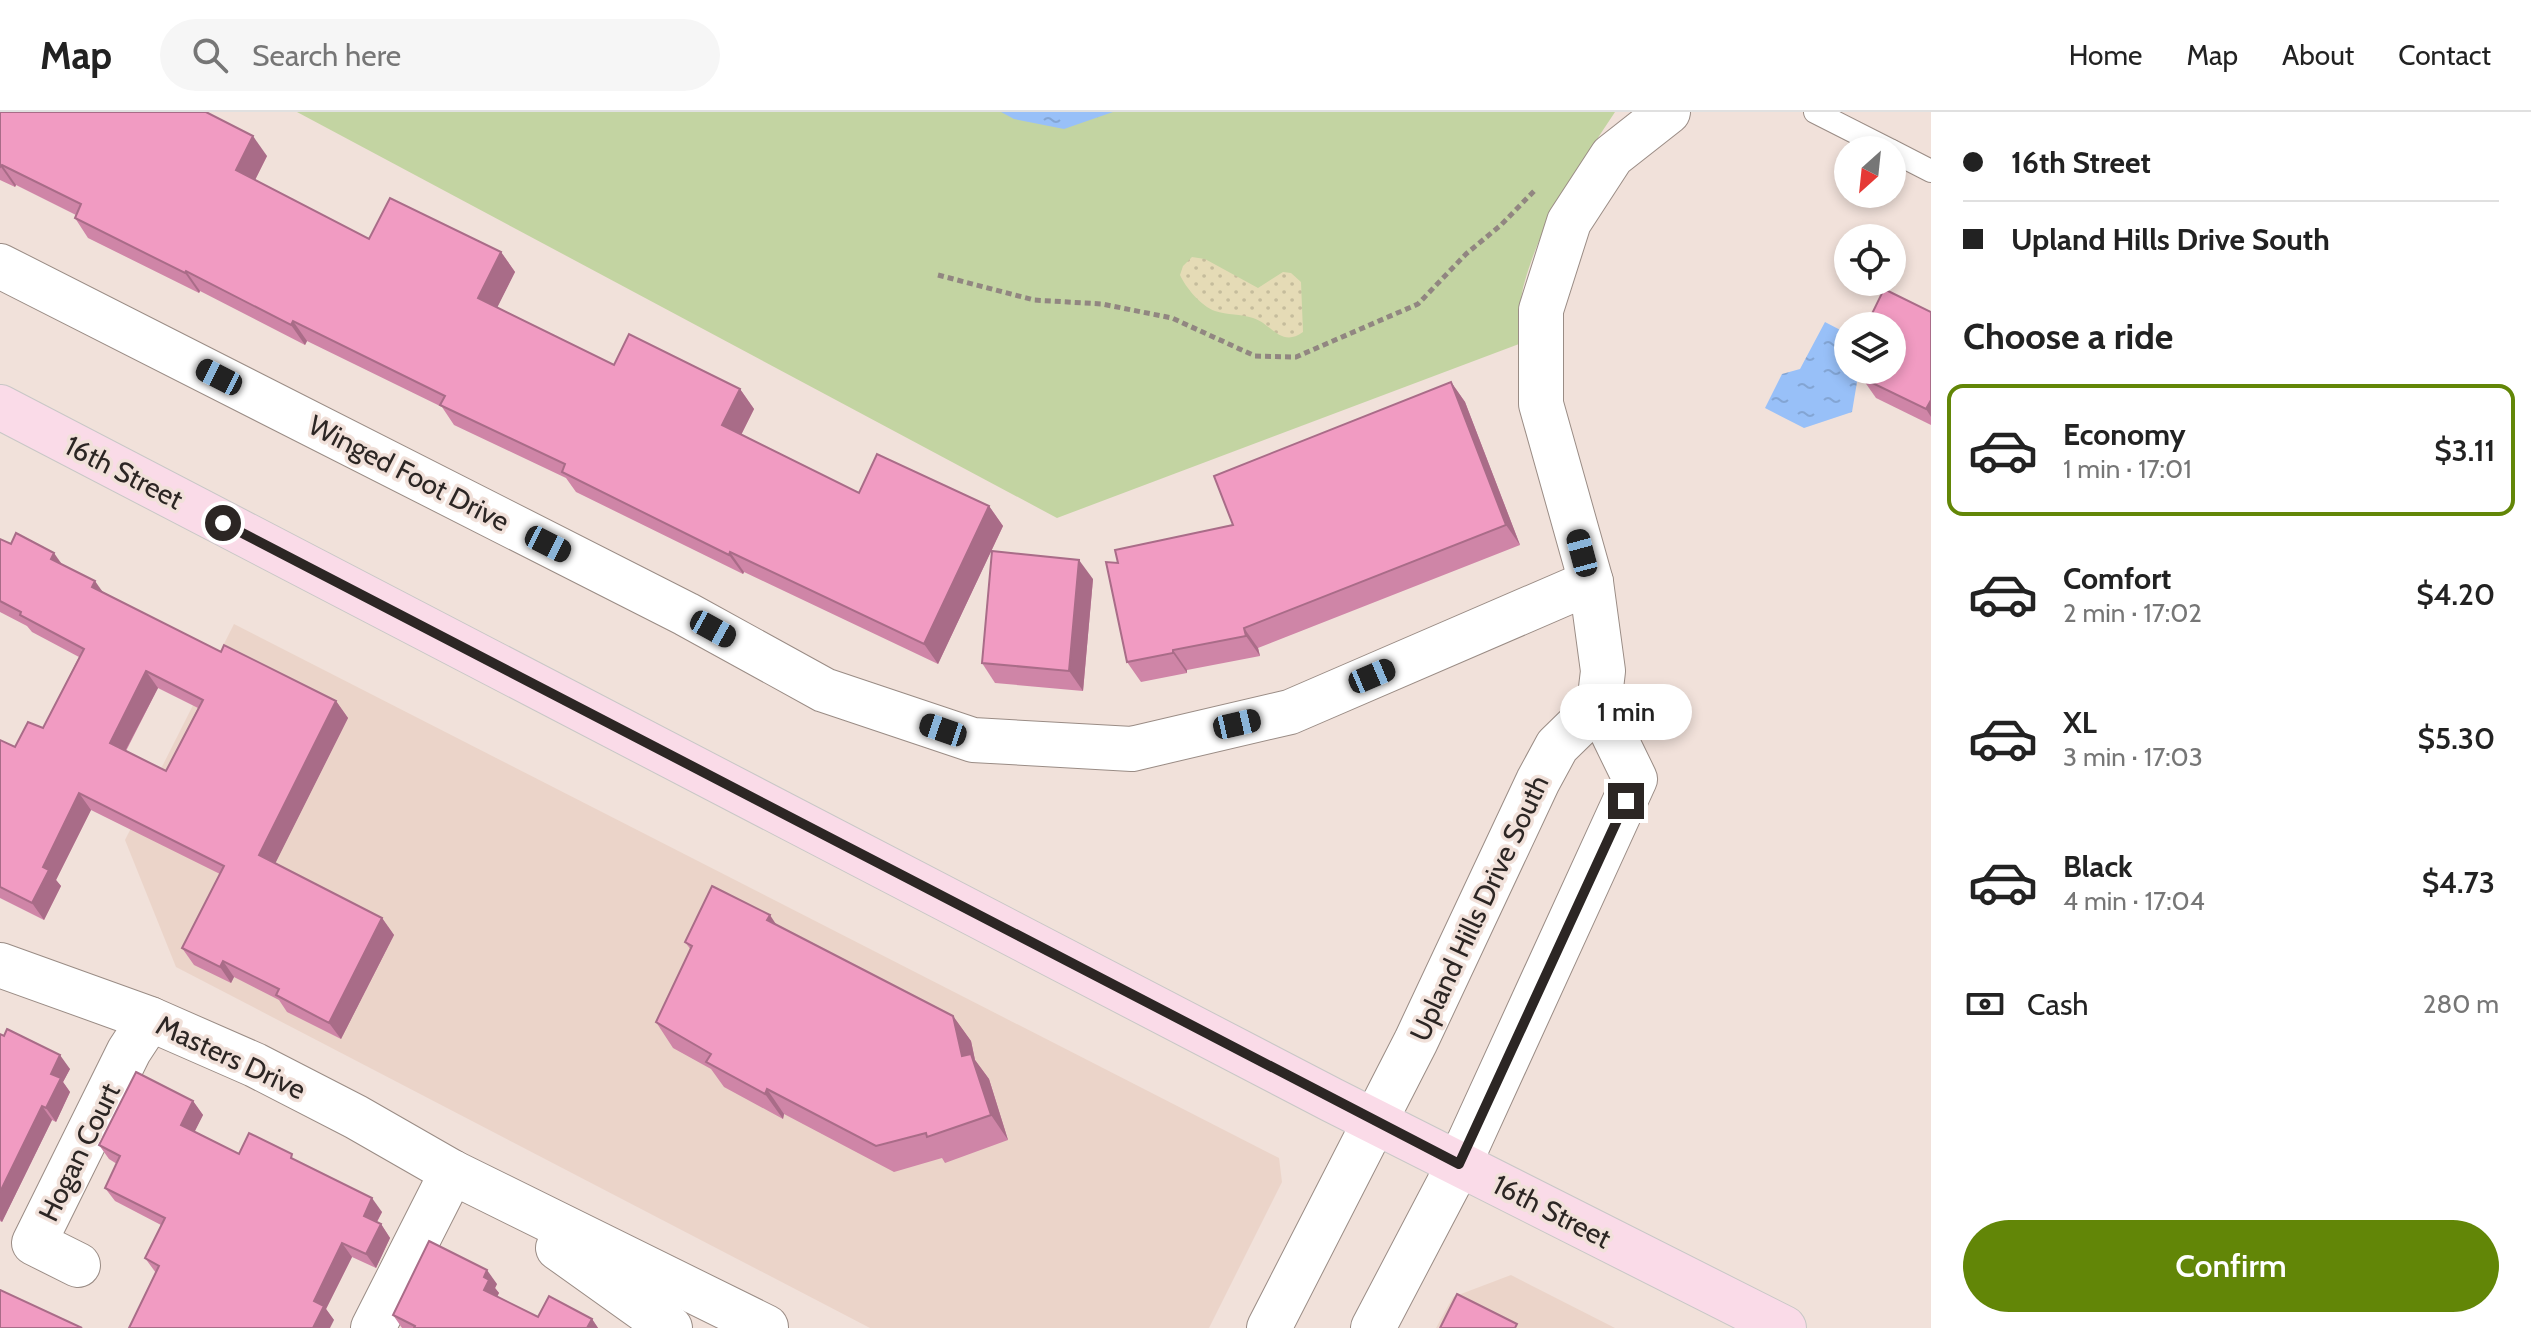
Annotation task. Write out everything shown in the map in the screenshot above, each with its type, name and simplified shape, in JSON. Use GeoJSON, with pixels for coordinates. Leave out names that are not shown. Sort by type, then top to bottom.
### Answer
{"type":"FeatureCollection","features":[{"type":"Feature","properties":{"kind":"main road","name":"16th Street"},"geometry":{"type":"LineString","coordinates":[[0,407],[1375,1122],[1784,1328]]}},
{"type":"Feature","properties":{"kind":"street"},"geometry":{"type":"LineString","coordinates":[[1373,1328],[1459,1164],[1635,779],[1599,705],[1603,671],[1591,582],[1541,404],[1541,310],[1569,222],[1612,156],[1668,112]]}},
{"type":"Feature","properties":{"kind":"street","name":"Winged Foot Drive"},"geometry":{"type":"LineString","coordinates":[[0,266],[686,614],[824,690],[973,740],[1132,749],[1290,712],[1591,582]]}},
{"type":"Feature","properties":{"kind":"street","name":"Upland Hills Drive South"},"geometry":{"type":"LineString","coordinates":[[1269,1328],[1375,1122],[1538,781],[1557,746],[1599,705]]}},
{"type":"Feature","properties":{"kind":"street","name":"Masters Drive"},"geometry":{"type":"LineString","coordinates":[[0,965],[150,1019],[255,1065],[356,1117],[452,1172],[669,1316],[766,1328],[781,1325],[800,1328]]}},
{"type":"Feature","properties":{"kind":"street","name":"Hogan Court"},"geometry":{"type":"LineString","coordinates":[[78,1265],[34,1243],[129,1051],[150,1019]]}},
{"type":"Feature","properties":{"kind":"street"},"geometry":{"type":"LineString","coordinates":[[373,1328],[452,1172]]}},
{"type":"Feature","properties":{"kind":"lane"},"geometry":{"type":"LineString","coordinates":[[1815,112],[1862,136]]}},
{"type":"Feature","properties":{"kind":"lane"},"geometry":{"type":"LineString","coordinates":[[1906,158],[1931,171]]}},
{"type":"Feature","properties":{"kind":"path"},"geometry":{"type":"LineString","coordinates":[[938,275],[1034,300],[1102,304],[1172,318],[1255,356],[1296,357],[1418,304],[1544,180]]}},
{"type":"Feature","properties":{"kind":"shaded area"},"geometry":{"type":"Polygon","coordinates":[[[234,624],[1279,1158],[1282,1182],[1209,1328],[870,1328],[176,967],[125,840],[234,624]]]}},
{"type":"Feature","properties":{"kind":"shaded area"},"geometry":{"type":"Polygon","coordinates":[[[1511,1275],[1615,1328],[1436,1328],[1453,1297],[1511,1275]]]}},
{"type":"Feature","properties":{"kind":"green space"},"geometry":{"type":"Polygon","coordinates":[[[297,112],[1615,112],[1562,196],[1539,241],[1523,288],[1519,344],[1057,518],[297,112]]]}},
{"type":"Feature","properties":{"kind":"sand"},"geometry":{"type":"Polygon","coordinates":[[[1192,257],[1205,259],[1258,288],[1283,272],[1291,273],[1301,282],[1303,332],[1283,336],[1253,318],[1220,312],[1204,305],[1180,275],[1183,266],[1192,257]]]}},
{"type":"Feature","properties":{"kind":"water"},"geometry":{"type":"Polygon","coordinates":[[[1001,112],[1113,112],[1064,129],[1014,119],[1001,112]]]}},
{"type":"Feature","properties":{"kind":"water"},"geometry":{"type":"Polygon","coordinates":[[[1825,322],[1834,327],[1834,384],[1857,384],[1852,412],[1804,428],[1765,408],[1782,374],[1800,369],[1825,322]]]}},
{"type":"Feature","properties":{"kind":"building"},"geometry":{"type":"Polygon","coordinates":[[[0,112],[206,112],[253,136],[236,170],[369,239],[390,198],[501,252],[478,298],[614,365],[629,334],[740,389],[722,425],[859,493],[877,454],[989,506],[924,644],[730,552],[729,555],[562,472],[565,464],[440,405],[445,396],[293,321],[291,325],[75,218],[81,204],[2,165],[0,167],[0,112]]]}},
{"type":"Feature","properties":{"kind":"building"},"geometry":{"type":"Polygon","coordinates":[[[1881,296],[1898,296],[1931,312],[1931,400],[1926,409],[1874,384],[1906,384],[1906,312],[1873,312],[1881,296]]]}},
{"type":"Feature","properties":{"kind":"building"},"geometry":{"type":"Polygon","coordinates":[[[1451,382],[1506,525],[1244,628],[1246,636],[1127,662],[1106,562],[1118,563],[1115,550],[1233,525],[1214,476],[1451,382]]]}},
{"type":"Feature","properties":{"kind":"building"},"geometry":{"type":"Polygon","coordinates":[[[16,533],[54,553],[51,559],[95,581],[92,587],[221,652],[224,645],[336,701],[259,855],[382,918],[329,1023],[276,995],[279,989],[223,961],[220,967],[182,948],[224,866],[79,793],[43,867],[49,870],[32,903],[0,887],[0,740],[15,747],[28,722],[43,728],[84,649],[0,601],[0,539],[11,544],[16,533]],[[146,671],[110,743],[166,771],[203,700],[146,671]]]}},
{"type":"Feature","properties":{"kind":"building"},"geometry":{"type":"Polygon","coordinates":[[[992,551],[1079,560],[1069,671],[982,663],[992,551]]]}},
{"type":"Feature","properties":{"kind":"building"},"geometry":{"type":"Polygon","coordinates":[[[712,886],[770,915],[767,920],[953,1016],[962,1056],[971,1054],[991,1115],[927,1137],[926,1133],[876,1146],[767,1089],[765,1094],[706,1062],[711,1054],[656,1022],[692,946],[685,942],[712,886]]]}},
{"type":"Feature","properties":{"kind":"building"},"geometry":{"type":"Polygon","coordinates":[[[7,1029],[60,1055],[51,1074],[61,1078],[46,1108],[42,1106],[0,1192],[0,1034],[4,1036],[7,1029]]]}},
{"type":"Feature","properties":{"kind":"building"},"geometry":{"type":"Polygon","coordinates":[[[136,1072],[193,1101],[181,1125],[239,1154],[249,1133],[292,1154],[291,1158],[372,1198],[364,1216],[381,1224],[366,1254],[342,1243],[314,1301],[324,1306],[313,1328],[129,1328],[159,1266],[145,1258],[165,1218],[105,1188],[120,1156],[99,1145],[136,1072]]]}},
{"type":"Feature","properties":{"kind":"building"},"geometry":{"type":"Polygon","coordinates":[[[429,1241],[487,1270],[484,1277],[489,1280],[484,1290],[538,1317],[549,1296],[592,1319],[587,1328],[414,1328],[393,1315],[429,1241]]]}},
{"type":"Feature","properties":{"kind":"building"},"geometry":{"type":"Polygon","coordinates":[[[0,1290],[82,1328],[0,1328],[0,1290]]]}},
{"type":"Feature","properties":{"kind":"building"},"geometry":{"type":"Polygon","coordinates":[[[1457,1294],[1517,1324],[1515,1328],[1440,1328],[1457,1294]]]}},
{"type":"Feature","properties":{"kind":"route"},"geometry":{"type":"LineString","coordinates":[[223,523],[1459,1164],[1626,801]]}}]}
